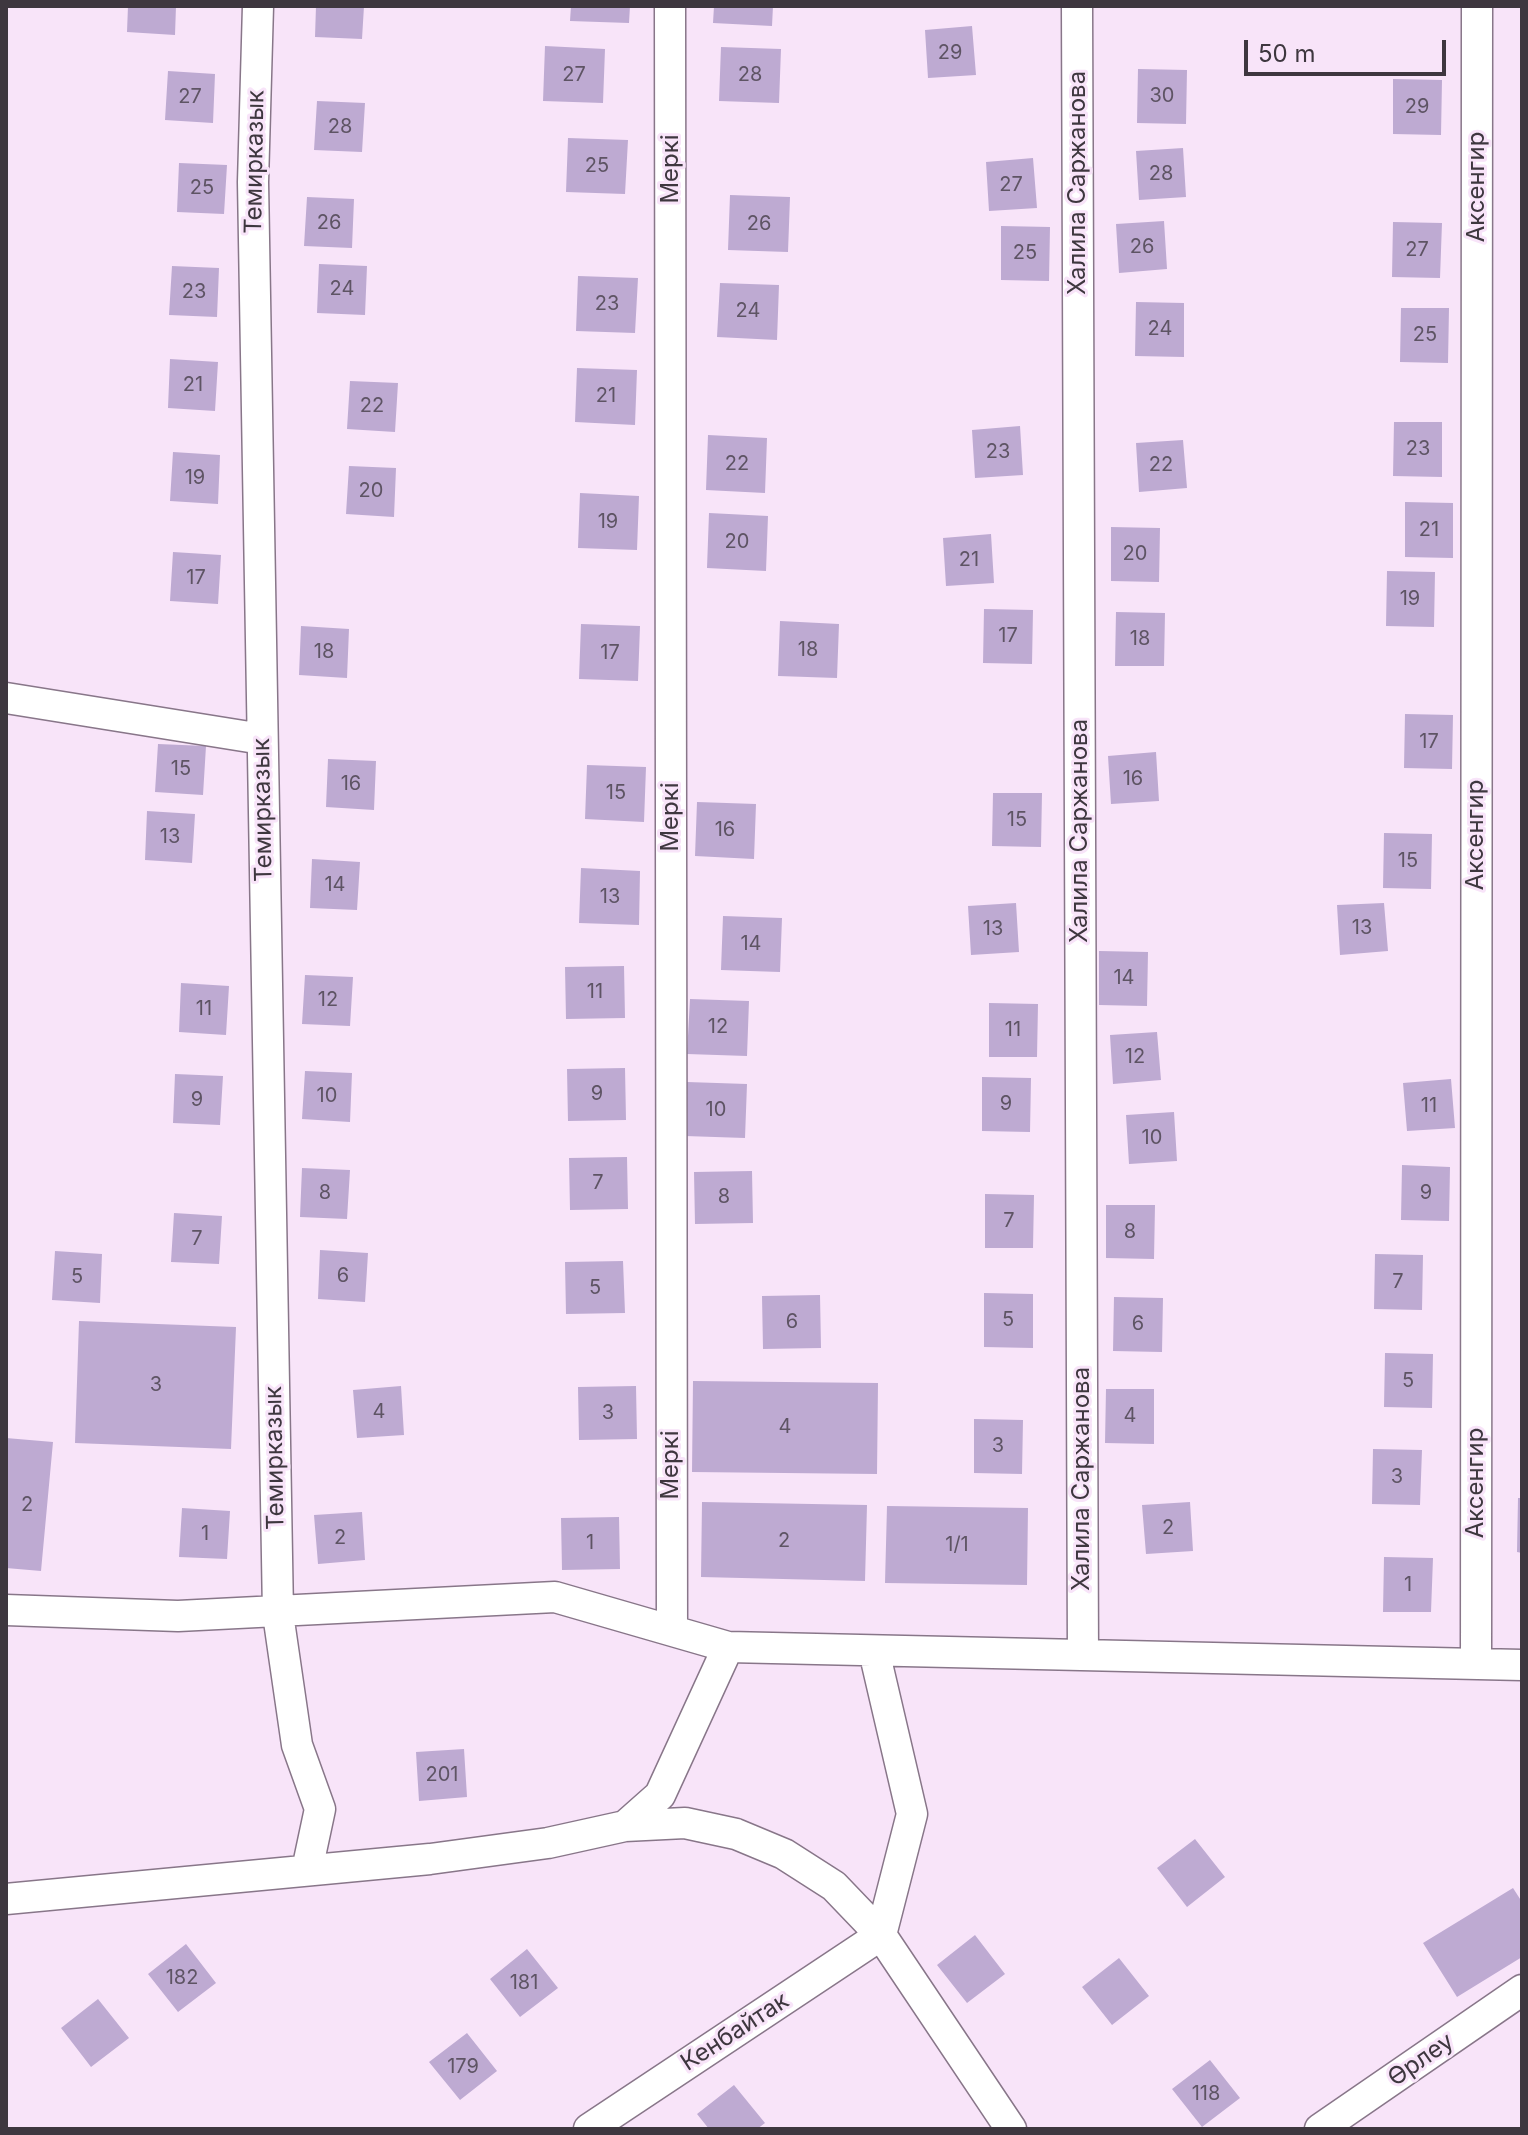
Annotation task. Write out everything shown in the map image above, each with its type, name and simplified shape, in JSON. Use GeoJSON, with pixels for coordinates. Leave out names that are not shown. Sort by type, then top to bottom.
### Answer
{"type":"FeatureCollection","features":[{"type":"Feature","properties":{"kind":"street","name":"Темирказык"},"geometry":{"type":"LineString","coordinates":[[258,6],[253,182],[278,1614],[297,1745],[320,1809],[307,1870]]}},
{"type":"Feature","properties":{"kind":"street","name":"Меркі"},"geometry":{"type":"LineString","coordinates":[[670,6],[672,1628]]}},
{"type":"Feature","properties":{"kind":"street","name":"Халила Саржанова"},"geometry":{"type":"LineString","coordinates":[[1077,6],[1083,1655]]}},
{"type":"Feature","properties":{"kind":"street","name":"Аксенгир"},"geometry":{"type":"LineString","coordinates":[[1476,1664],[1477,6]]}},
{"type":"Feature","properties":{"kind":"street"},"geometry":{"type":"LineString","coordinates":[[6,698],[262,739]]}},
{"type":"Feature","properties":{"kind":"street"},"geometry":{"type":"LineString","coordinates":[[6,1610],[178,1616],[278,1614],[555,1597],[672,1628],[728,1647],[1522,1665]]}},
{"type":"Feature","properties":{"kind":"street"},"geometry":{"type":"LineString","coordinates":[[625,1826],[660,1795],[728,1647]]}},
{"type":"Feature","properties":{"kind":"street"},"geometry":{"type":"LineString","coordinates":[[874,1651],[912,1814],[881,1935]]}},
{"type":"Feature","properties":{"kind":"street"},"geometry":{"type":"LineString","coordinates":[[6,1899],[533,1845],[625,1826],[685,1823],[736,1834],[784,1854],[834,1886],[881,1935],[1011,2129]]}},
{"type":"Feature","properties":{"kind":"street","name":"Кенбайтак"},"geometry":{"type":"LineString","coordinates":[[589,2129],[881,1935]]}},
{"type":"Feature","properties":{"kind":"street","name":"Өрлеу"},"geometry":{"type":"LineString","coordinates":[[1320,2129],[1522,1990]]}},
{"type":"Feature","properties":{"kind":"building"},"geometry":{"type":"Polygon","coordinates":[[[128,6],[176,6],[175,35],[127,32],[128,6]]]}},
{"type":"Feature","properties":{"kind":"building"},"geometry":{"type":"Polygon","coordinates":[[[316,6],[364,6],[362,39],[315,37],[316,6]]]}},
{"type":"Feature","properties":{"kind":"building"},"geometry":{"type":"Polygon","coordinates":[[[571,6],[630,6],[629,23],[570,21],[571,6]]]}},
{"type":"Feature","properties":{"kind":"building"},"geometry":{"type":"Polygon","coordinates":[[[714,6],[773,6],[772,26],[713,23],[714,6]]]}},
{"type":"Feature","properties":{"kind":"building"},"geometry":{"type":"Polygon","coordinates":[[[972,26],[976,75],[928,78],[925,30],[972,26]]]}},
{"type":"Feature","properties":{"kind":"building"},"geometry":{"type":"Polygon","coordinates":[[[545,46],[605,49],[603,103],[543,101],[545,46]]]}},
{"type":"Feature","properties":{"kind":"building"},"geometry":{"type":"Polygon","coordinates":[[[721,47],[781,49],[779,103],[719,101],[721,47]]]}},
{"type":"Feature","properties":{"kind":"building"},"geometry":{"type":"Polygon","coordinates":[[[1138,69],[1187,70],[1186,124],[1137,123],[1138,69]]]}},
{"type":"Feature","properties":{"kind":"building"},"geometry":{"type":"Polygon","coordinates":[[[168,71],[215,74],[213,123],[165,120],[168,71]]]}},
{"type":"Feature","properties":{"kind":"building"},"geometry":{"type":"Polygon","coordinates":[[[1393,79],[1442,80],[1441,135],[1393,134],[1393,79]]]}},
{"type":"Feature","properties":{"kind":"building"},"geometry":{"type":"Polygon","coordinates":[[[317,101],[365,103],[362,152],[314,150],[317,101]]]}},
{"type":"Feature","properties":{"kind":"building"},"geometry":{"type":"Polygon","coordinates":[[[568,138],[628,140],[625,194],[566,192],[568,138]]]}},
{"type":"Feature","properties":{"kind":"building"},"geometry":{"type":"Polygon","coordinates":[[[1183,148],[1186,197],[1139,200],[1136,151],[1183,148]]]}},
{"type":"Feature","properties":{"kind":"building"},"geometry":{"type":"Polygon","coordinates":[[[1033,158],[1037,208],[989,211],[986,162],[1033,158]]]}},
{"type":"Feature","properties":{"kind":"building"},"geometry":{"type":"Polygon","coordinates":[[[179,163],[227,165],[224,214],[177,212],[179,163]]]}},
{"type":"Feature","properties":{"kind":"building"},"geometry":{"type":"Polygon","coordinates":[[[730,195],[790,197],[788,252],[728,250],[730,195]]]}},
{"type":"Feature","properties":{"kind":"building"},"geometry":{"type":"Polygon","coordinates":[[[307,197],[354,199],[352,248],[304,246],[307,197]]]}},
{"type":"Feature","properties":{"kind":"building"},"geometry":{"type":"Polygon","coordinates":[[[1164,221],[1167,269],[1119,273],[1116,224],[1164,221]]]}},
{"type":"Feature","properties":{"kind":"building"},"geometry":{"type":"Polygon","coordinates":[[[1393,222],[1442,223],[1440,278],[1392,277],[1393,222]]]}},
{"type":"Feature","properties":{"kind":"building"},"geometry":{"type":"Polygon","coordinates":[[[1001,226],[1050,227],[1049,281],[1001,280],[1001,226]]]}},
{"type":"Feature","properties":{"kind":"building"},"geometry":{"type":"Polygon","coordinates":[[[319,264],[367,266],[365,315],[317,313],[319,264]]]}},
{"type":"Feature","properties":{"kind":"building"},"geometry":{"type":"Polygon","coordinates":[[[172,266],[219,268],[217,317],[169,315],[172,266]]]}},
{"type":"Feature","properties":{"kind":"building"},"geometry":{"type":"Polygon","coordinates":[[[578,276],[638,278],[635,333],[576,331],[578,276]]]}},
{"type":"Feature","properties":{"kind":"building"},"geometry":{"type":"Polygon","coordinates":[[[720,283],[779,285],[777,340],[717,337],[720,283]]]}},
{"type":"Feature","properties":{"kind":"building"},"geometry":{"type":"Polygon","coordinates":[[[1136,302],[1184,303],[1184,357],[1135,356],[1136,302]]]}},
{"type":"Feature","properties":{"kind":"building"},"geometry":{"type":"Polygon","coordinates":[[[1401,308],[1449,308],[1448,363],[1400,362],[1401,308]]]}},
{"type":"Feature","properties":{"kind":"building"},"geometry":{"type":"Polygon","coordinates":[[[170,359],[218,362],[215,411],[168,408],[170,359]]]}},
{"type":"Feature","properties":{"kind":"building"},"geometry":{"type":"Polygon","coordinates":[[[577,368],[637,370],[635,425],[575,422],[577,368]]]}},
{"type":"Feature","properties":{"kind":"building"},"geometry":{"type":"Polygon","coordinates":[[[350,381],[398,383],[395,432],[347,429],[350,381]]]}},
{"type":"Feature","properties":{"kind":"building"},"geometry":{"type":"Polygon","coordinates":[[[1394,422],[1442,422],[1442,477],[1393,476],[1394,422]]]}},
{"type":"Feature","properties":{"kind":"building"},"geometry":{"type":"Polygon","coordinates":[[[1020,426],[1023,475],[975,478],[972,430],[1020,426]]]}},
{"type":"Feature","properties":{"kind":"building"},"geometry":{"type":"Polygon","coordinates":[[[708,435],[767,438],[765,493],[706,490],[708,435]]]}},
{"type":"Feature","properties":{"kind":"building"},"geometry":{"type":"Polygon","coordinates":[[[1183,440],[1187,488],[1139,492],[1136,443],[1183,440]]]}},
{"type":"Feature","properties":{"kind":"building"},"geometry":{"type":"Polygon","coordinates":[[[173,452],[220,455],[218,504],[170,501],[173,452]]]}},
{"type":"Feature","properties":{"kind":"building"},"geometry":{"type":"Polygon","coordinates":[[[349,466],[396,468],[394,517],[346,514],[349,466]]]}},
{"type":"Feature","properties":{"kind":"building"},"geometry":{"type":"Polygon","coordinates":[[[580,493],[639,496],[637,550],[578,548],[580,493]]]}},
{"type":"Feature","properties":{"kind":"building"},"geometry":{"type":"Polygon","coordinates":[[[1405,502],[1453,503],[1453,558],[1405,557],[1405,502]]]}},
{"type":"Feature","properties":{"kind":"building"},"geometry":{"type":"Polygon","coordinates":[[[709,513],[768,516],[766,571],[707,568],[709,513]]]}},
{"type":"Feature","properties":{"kind":"building"},"geometry":{"type":"Polygon","coordinates":[[[1111,527],[1160,528],[1159,582],[1111,581],[1111,527]]]}},
{"type":"Feature","properties":{"kind":"building"},"geometry":{"type":"Polygon","coordinates":[[[991,534],[994,583],[946,586],[943,538],[991,534]]]}},
{"type":"Feature","properties":{"kind":"building"},"geometry":{"type":"Polygon","coordinates":[[[173,552],[221,555],[218,604],[170,601],[173,552]]]}},
{"type":"Feature","properties":{"kind":"building"},"geometry":{"type":"Polygon","coordinates":[[[1387,571],[1435,572],[1434,627],[1386,626],[1387,571]]]}},
{"type":"Feature","properties":{"kind":"building"},"geometry":{"type":"Polygon","coordinates":[[[984,609],[1033,610],[1032,664],[983,663],[984,609]]]}},
{"type":"Feature","properties":{"kind":"building"},"geometry":{"type":"Polygon","coordinates":[[[1116,612],[1165,613],[1164,666],[1115,666],[1116,612]]]}},
{"type":"Feature","properties":{"kind":"building"},"geometry":{"type":"Polygon","coordinates":[[[780,621],[839,624],[837,678],[778,676],[780,621]]]}},
{"type":"Feature","properties":{"kind":"building"},"geometry":{"type":"Polygon","coordinates":[[[581,624],[640,626],[638,681],[579,679],[581,624]]]}},
{"type":"Feature","properties":{"kind":"building"},"geometry":{"type":"Polygon","coordinates":[[[301,626],[349,629],[347,678],[299,675],[301,626]]]}},
{"type":"Feature","properties":{"kind":"building"},"geometry":{"type":"Polygon","coordinates":[[[1405,714],[1453,715],[1452,769],[1404,768],[1405,714]]]}},
{"type":"Feature","properties":{"kind":"building"},"geometry":{"type":"Polygon","coordinates":[[[158,744],[206,746],[203,795],[155,792],[158,744]]]}},
{"type":"Feature","properties":{"kind":"building"},"geometry":{"type":"Polygon","coordinates":[[[1156,752],[1159,801],[1111,804],[1108,756],[1156,752]]]}},
{"type":"Feature","properties":{"kind":"building"},"geometry":{"type":"Polygon","coordinates":[[[328,759],[376,761],[374,810],[326,807],[328,759]]]}},
{"type":"Feature","properties":{"kind":"building"},"geometry":{"type":"Polygon","coordinates":[[[587,765],[646,767],[644,822],[585,819],[587,765]]]}},
{"type":"Feature","properties":{"kind":"building"},"geometry":{"type":"Polygon","coordinates":[[[993,793],[1042,793],[1041,847],[992,846],[993,793]]]}},
{"type":"Feature","properties":{"kind":"building"},"geometry":{"type":"Polygon","coordinates":[[[697,802],[756,804],[754,859],[695,856],[697,802]]]}},
{"type":"Feature","properties":{"kind":"building"},"geometry":{"type":"Polygon","coordinates":[[[147,811],[195,814],[192,863],[145,860],[147,811]]]}},
{"type":"Feature","properties":{"kind":"building"},"geometry":{"type":"Polygon","coordinates":[[[1384,833],[1432,834],[1431,889],[1383,888],[1384,833]]]}},
{"type":"Feature","properties":{"kind":"building"},"geometry":{"type":"Polygon","coordinates":[[[312,859],[360,862],[357,910],[310,908],[312,859]]]}},
{"type":"Feature","properties":{"kind":"building"},"geometry":{"type":"Polygon","coordinates":[[[581,868],[640,871],[639,925],[579,923],[581,868]]]}},
{"type":"Feature","properties":{"kind":"building"},"geometry":{"type":"Polygon","coordinates":[[[1016,903],[1019,952],[971,955],[968,906],[1016,903]]]}},
{"type":"Feature","properties":{"kind":"building"},"geometry":{"type":"Polygon","coordinates":[[[1384,903],[1388,951],[1340,955],[1337,905],[1384,903]]]}},
{"type":"Feature","properties":{"kind":"building"},"geometry":{"type":"Polygon","coordinates":[[[723,916],[782,918],[780,972],[721,970],[723,916]]]}},
{"type":"Feature","properties":{"kind":"building"},"geometry":{"type":"Polygon","coordinates":[[[1099,951],[1148,952],[1147,1006],[1099,1005],[1099,951]]]}},
{"type":"Feature","properties":{"kind":"building"},"geometry":{"type":"Polygon","coordinates":[[[624,966],[625,1018],[566,1019],[565,967],[624,966]]]}},
{"type":"Feature","properties":{"kind":"building"},"geometry":{"type":"Polygon","coordinates":[[[305,975],[353,977],[350,1026],[302,1024],[305,975]]]}},
{"type":"Feature","properties":{"kind":"building"},"geometry":{"type":"Polygon","coordinates":[[[181,983],[229,986],[226,1035],[179,1032],[181,983]]]}},
{"type":"Feature","properties":{"kind":"building"},"geometry":{"type":"Polygon","coordinates":[[[690,999],[749,1001],[747,1056],[687,1054],[690,999]]]}},
{"type":"Feature","properties":{"kind":"building"},"geometry":{"type":"Polygon","coordinates":[[[989,1003],[1038,1004],[1037,1057],[989,1057],[989,1003]]]}},
{"type":"Feature","properties":{"kind":"building"},"geometry":{"type":"Polygon","coordinates":[[[1157,1032],[1161,1080],[1113,1084],[1110,1035],[1157,1032]]]}},
{"type":"Feature","properties":{"kind":"building"},"geometry":{"type":"Polygon","coordinates":[[[625,1068],[626,1120],[568,1121],[567,1069],[625,1068]]]}},
{"type":"Feature","properties":{"kind":"building"},"geometry":{"type":"Polygon","coordinates":[[[305,1071],[352,1073],[350,1122],[302,1119],[305,1071]]]}},
{"type":"Feature","properties":{"kind":"building"},"geometry":{"type":"Polygon","coordinates":[[[175,1074],[223,1076],[220,1125],[173,1123],[175,1074]]]}},
{"type":"Feature","properties":{"kind":"building"},"geometry":{"type":"Polygon","coordinates":[[[982,1077],[1031,1078],[1030,1132],[982,1131],[982,1077]]]}},
{"type":"Feature","properties":{"kind":"building"},"geometry":{"type":"Polygon","coordinates":[[[1451,1079],[1455,1128],[1407,1131],[1403,1083],[1451,1079]]]}},
{"type":"Feature","properties":{"kind":"building"},"geometry":{"type":"Polygon","coordinates":[[[687,1082],[747,1084],[745,1138],[685,1136],[687,1082]]]}},
{"type":"Feature","properties":{"kind":"building"},"geometry":{"type":"Polygon","coordinates":[[[1174,1112],[1177,1161],[1129,1164],[1126,1115],[1174,1112]]]}},
{"type":"Feature","properties":{"kind":"building"},"geometry":{"type":"Polygon","coordinates":[[[627,1157],[628,1209],[570,1210],[569,1158],[627,1157]]]}},
{"type":"Feature","properties":{"kind":"building"},"geometry":{"type":"Polygon","coordinates":[[[1402,1165],[1450,1167],[1449,1221],[1401,1220],[1402,1165]]]}},
{"type":"Feature","properties":{"kind":"building"},"geometry":{"type":"Polygon","coordinates":[[[302,1168],[350,1170],[347,1219],[300,1217],[302,1168]]]}},
{"type":"Feature","properties":{"kind":"building"},"geometry":{"type":"Polygon","coordinates":[[[752,1171],[753,1223],[695,1224],[694,1172],[752,1171]]]}},
{"type":"Feature","properties":{"kind":"building"},"geometry":{"type":"Polygon","coordinates":[[[985,1194],[1034,1195],[1033,1248],[985,1248],[985,1194]]]}},
{"type":"Feature","properties":{"kind":"building"},"geometry":{"type":"Polygon","coordinates":[[[1106,1205],[1155,1205],[1154,1259],[1106,1258],[1106,1205]]]}},
{"type":"Feature","properties":{"kind":"building"},"geometry":{"type":"Polygon","coordinates":[[[174,1213],[222,1216],[219,1264],[171,1262],[174,1213]]]}},
{"type":"Feature","properties":{"kind":"building"},"geometry":{"type":"Polygon","coordinates":[[[320,1250],[368,1253],[365,1302],[318,1299],[320,1250]]]}},
{"type":"Feature","properties":{"kind":"building"},"geometry":{"type":"Polygon","coordinates":[[[55,1251],[102,1254],[100,1303],[52,1300],[55,1251]]]}},
{"type":"Feature","properties":{"kind":"building"},"geometry":{"type":"Polygon","coordinates":[[[1375,1254],[1423,1255],[1422,1310],[1374,1309],[1375,1254]]]}},
{"type":"Feature","properties":{"kind":"building"},"geometry":{"type":"Polygon","coordinates":[[[623,1261],[625,1313],[566,1314],[565,1262],[623,1261]]]}},
{"type":"Feature","properties":{"kind":"building"},"geometry":{"type":"Polygon","coordinates":[[[984,1293],[1033,1294],[1033,1348],[984,1347],[984,1293]]]}},
{"type":"Feature","properties":{"kind":"building"},"geometry":{"type":"Polygon","coordinates":[[[820,1295],[821,1348],[763,1349],[762,1296],[820,1295]]]}},
{"type":"Feature","properties":{"kind":"building"},"geometry":{"type":"Polygon","coordinates":[[[1114,1297],[1163,1298],[1162,1352],[1113,1351],[1114,1297]]]}},
{"type":"Feature","properties":{"kind":"building"},"geometry":{"type":"Polygon","coordinates":[[[79,1321],[236,1327],[231,1449],[75,1443],[79,1321]]]}},
{"type":"Feature","properties":{"kind":"building"},"geometry":{"type":"Polygon","coordinates":[[[1385,1353],[1433,1354],[1432,1408],[1384,1407],[1385,1353]]]}},
{"type":"Feature","properties":{"kind":"building"},"geometry":{"type":"Polygon","coordinates":[[[693,1381],[878,1383],[877,1474],[692,1472],[693,1381]]]}},
{"type":"Feature","properties":{"kind":"building"},"geometry":{"type":"Polygon","coordinates":[[[401,1386],[404,1435],[357,1438],[353,1390],[401,1386]]]}},
{"type":"Feature","properties":{"kind":"building"},"geometry":{"type":"Polygon","coordinates":[[[636,1386],[637,1439],[579,1440],[578,1387],[636,1386]]]}},
{"type":"Feature","properties":{"kind":"building"},"geometry":{"type":"Polygon","coordinates":[[[1106,1389],[1154,1389],[1154,1444],[1105,1443],[1106,1389]]]}},
{"type":"Feature","properties":{"kind":"building"},"geometry":{"type":"Polygon","coordinates":[[[974,1419],[1023,1420],[1022,1474],[974,1473],[974,1419]]]}},
{"type":"Feature","properties":{"kind":"building"},"geometry":{"type":"Polygon","coordinates":[[[6,1438],[53,1442],[41,1571],[6,1568],[6,1438]]]}},
{"type":"Feature","properties":{"kind":"building"},"geometry":{"type":"Polygon","coordinates":[[[1373,1449],[1422,1450],[1420,1505],[1372,1504],[1373,1449]]]}},
{"type":"Feature","properties":{"kind":"building"},"geometry":{"type":"Polygon","coordinates":[[[1518,1498],[1522,1498],[1522,1553],[1517,1552],[1518,1498]]]}},
{"type":"Feature","properties":{"kind":"building"},"geometry":{"type":"Polygon","coordinates":[[[702,1502],[867,1505],[865,1581],[701,1577],[702,1502]]]}},
{"type":"Feature","properties":{"kind":"building"},"geometry":{"type":"Polygon","coordinates":[[[1190,1502],[1193,1551],[1146,1554],[1142,1505],[1190,1502]]]}},
{"type":"Feature","properties":{"kind":"building"},"geometry":{"type":"Polygon","coordinates":[[[887,1506],[1028,1508],[1027,1585],[885,1583],[887,1506]]]}},
{"type":"Feature","properties":{"kind":"building"},"geometry":{"type":"Polygon","coordinates":[[[182,1508],[230,1511],[227,1559],[179,1557],[182,1508]]]}},
{"type":"Feature","properties":{"kind":"building"},"geometry":{"type":"Polygon","coordinates":[[[362,1512],[365,1560],[318,1564],[314,1515],[362,1512]]]}},
{"type":"Feature","properties":{"kind":"building"},"geometry":{"type":"Polygon","coordinates":[[[619,1517],[620,1569],[562,1570],[561,1518],[619,1517]]]}},
{"type":"Feature","properties":{"kind":"building"},"geometry":{"type":"Polygon","coordinates":[[[1384,1557],[1433,1558],[1431,1612],[1383,1612],[1384,1557]]]}},
{"type":"Feature","properties":{"kind":"building"},"geometry":{"type":"Polygon","coordinates":[[[464,1749],[467,1797],[419,1801],[416,1752],[464,1749]]]}},
{"type":"Feature","properties":{"kind":"building"},"geometry":{"type":"Polygon","coordinates":[[[1195,1839],[1225,1877],[1187,1907],[1157,1868],[1195,1839]]]}},
{"type":"Feature","properties":{"kind":"building"},"geometry":{"type":"Polygon","coordinates":[[[1513,1888],[1522,1902],[1522,1957],[1457,1997],[1423,1943],[1513,1888]]]}},
{"type":"Feature","properties":{"kind":"building"},"geometry":{"type":"Polygon","coordinates":[[[975,1935],[1005,1974],[967,2003],[937,1965],[975,1935]]]}},
{"type":"Feature","properties":{"kind":"building"},"geometry":{"type":"Polygon","coordinates":[[[186,1944],[216,1983],[178,2012],[148,1974],[186,1944]]]}},
{"type":"Feature","properties":{"kind":"building"},"geometry":{"type":"Polygon","coordinates":[[[527,1949],[558,1988],[520,2017],[490,1979],[527,1949]]]}},
{"type":"Feature","properties":{"kind":"building"},"geometry":{"type":"Polygon","coordinates":[[[1119,1958],[1149,1996],[1112,2025],[1082,1987],[1119,1958]]]}},
{"type":"Feature","properties":{"kind":"building"},"geometry":{"type":"Polygon","coordinates":[[[98,1999],[129,2038],[91,2067],[61,2028],[98,1999]]]}},
{"type":"Feature","properties":{"kind":"building"},"geometry":{"type":"Polygon","coordinates":[[[467,2033],[497,2071],[460,2100],[429,2062],[467,2033]]]}},
{"type":"Feature","properties":{"kind":"building"},"geometry":{"type":"Polygon","coordinates":[[[1210,2060],[1240,2098],[1202,2127],[1172,2089],[1210,2060]]]}},
{"type":"Feature","properties":{"kind":"building"},"geometry":{"type":"Polygon","coordinates":[[[734,2085],[765,2123],[757,2129],[709,2129],[697,2114],[734,2085]]]}}]}
